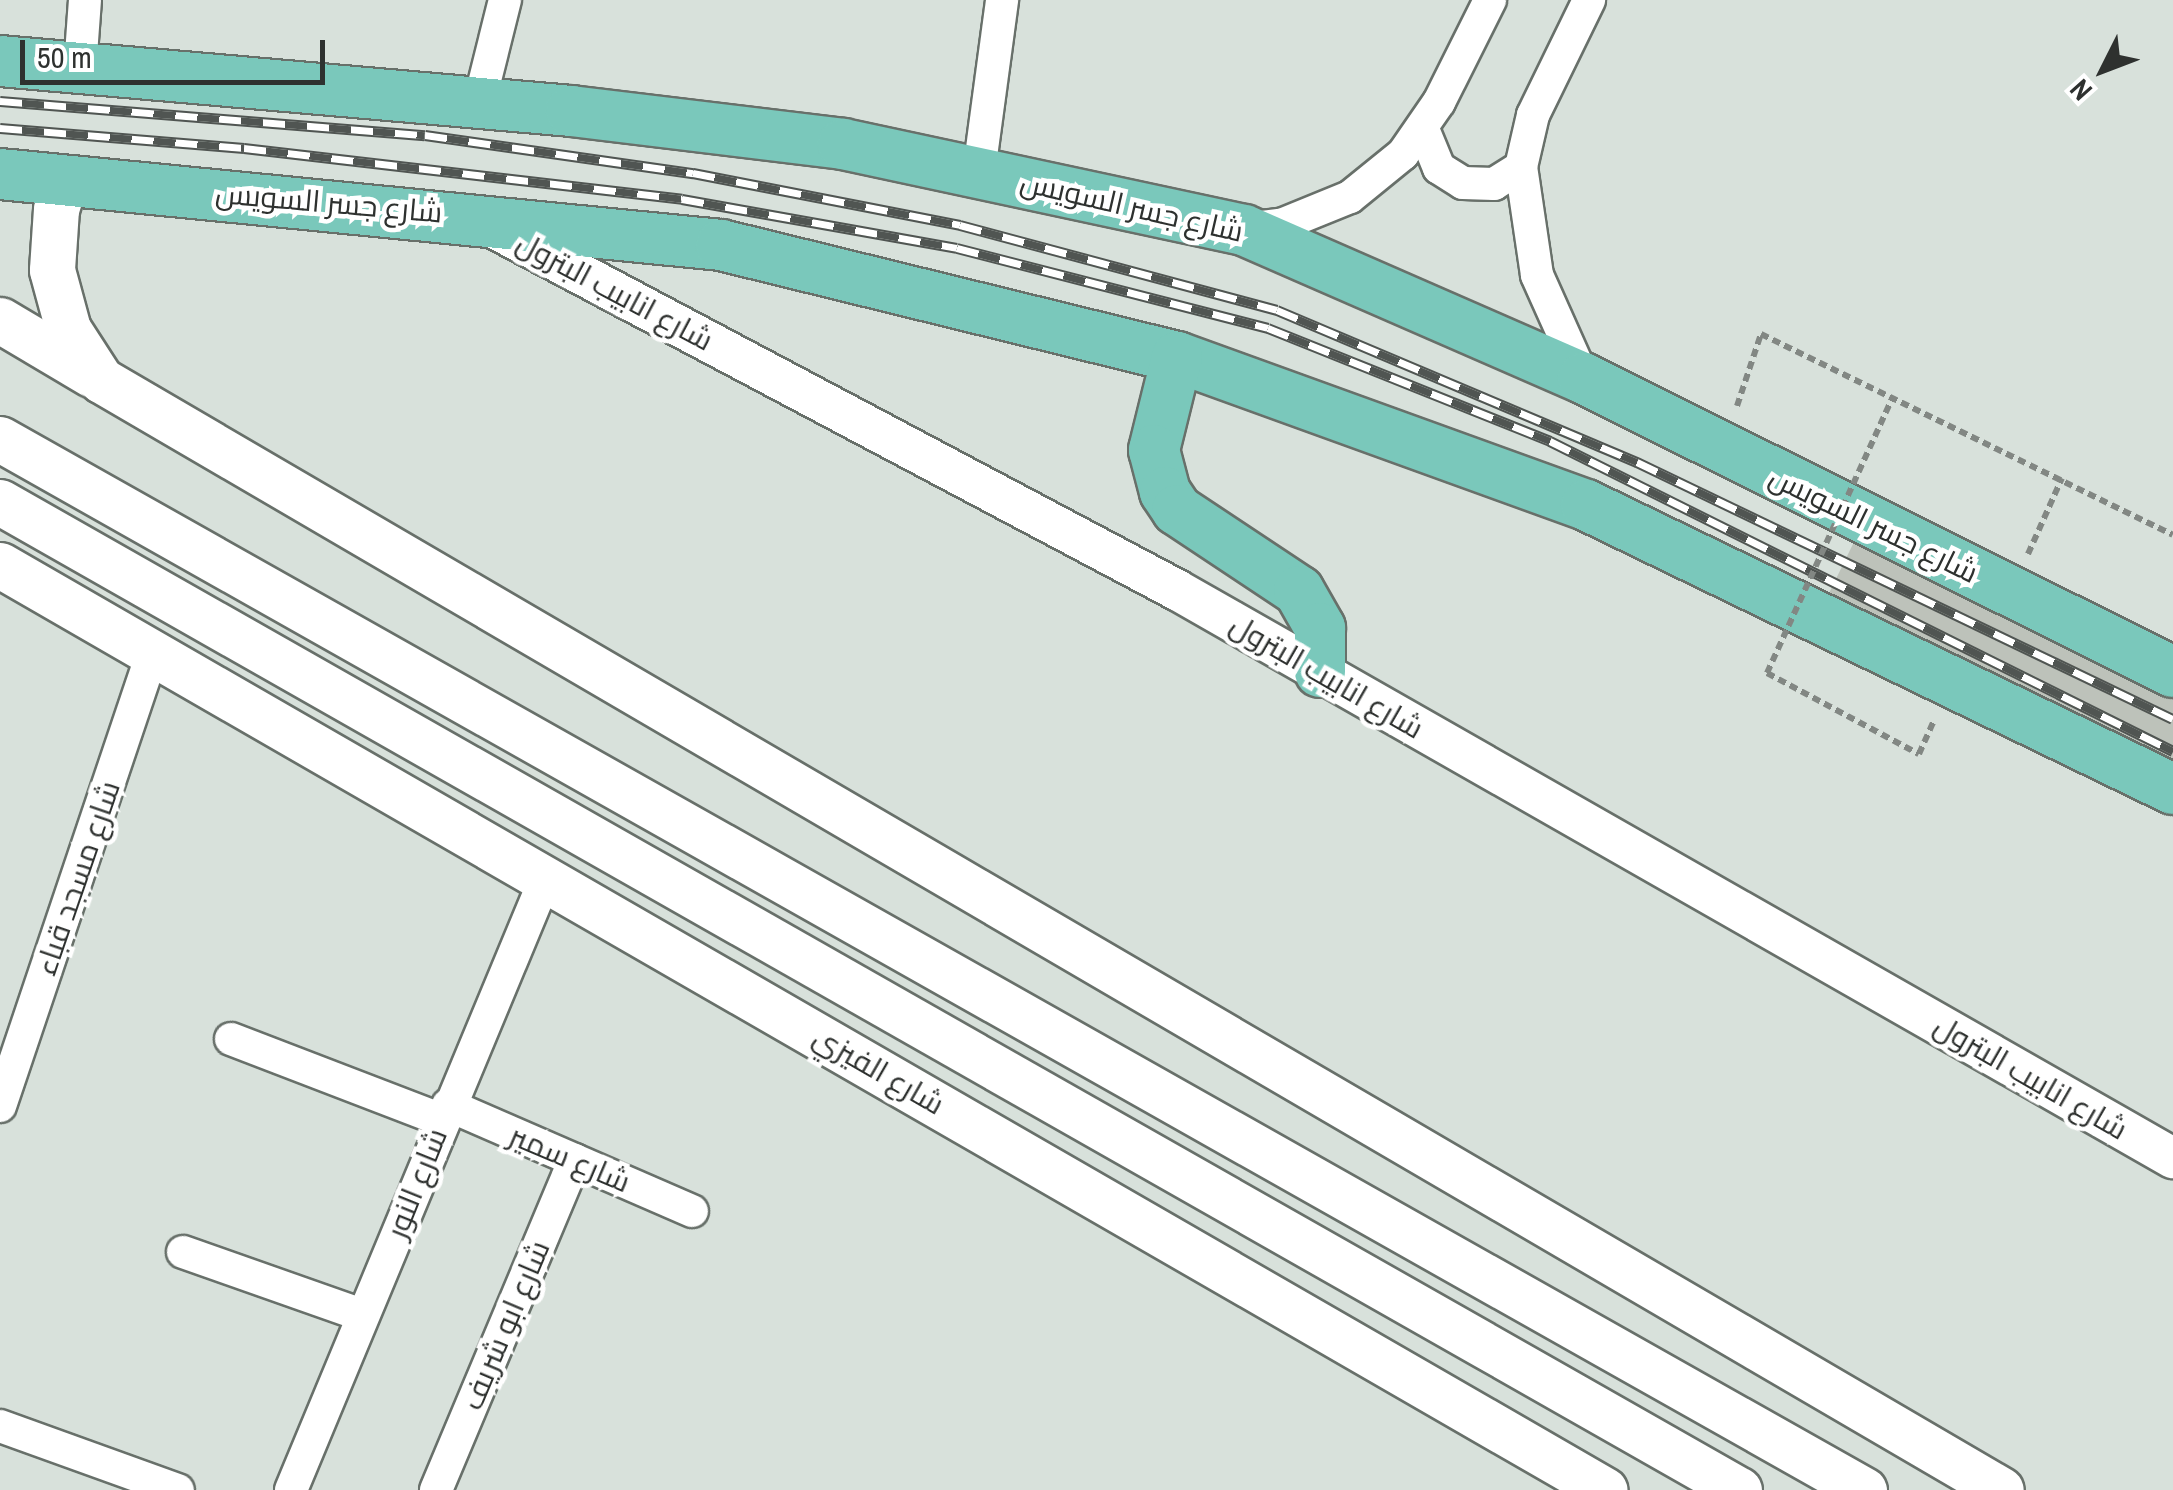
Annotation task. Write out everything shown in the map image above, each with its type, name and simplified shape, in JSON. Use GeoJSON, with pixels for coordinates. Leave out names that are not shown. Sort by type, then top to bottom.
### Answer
{"type":"FeatureCollection","features":[{"type":"Feature","properties":{"kind":"main road","name":"شارع جسر السويس"},"geometry":{"type":"LineString","coordinates":[[0,61],[479,104],[843,144],[1244,230],[1583,378],[2173,672]]}},
{"type":"Feature","properties":{"kind":"main road","name":"شارع جسر السويس"},"geometry":{"type":"LineString","coordinates":[[0,174],[470,215],[721,245],[1177,358],[1586,504],[2173,789]]}},
{"type":"Feature","properties":{"kind":"main road"},"geometry":{"type":"LineString","coordinates":[[65,180],[56,209],[52,270],[68,328],[102,380]]}},
{"type":"Feature","properties":{"kind":"main road"},"geometry":{"type":"LineString","coordinates":[[0,320],[2001,1490]]}},
{"type":"Feature","properties":{"kind":"main road"},"geometry":{"type":"LineString","coordinates":[[1177,358],[1154,450],[1165,492],[1178,510],[1299,590],[1320,628],[1320,672]]}},
{"type":"Feature","properties":{"kind":"main road"},"geometry":{"type":"LineString","coordinates":[[18,449],[1864,1490]]}},
{"type":"Feature","properties":{"kind":"main road"},"geometry":{"type":"LineString","coordinates":[[0,502],[1739,1490]]}},
{"type":"Feature","properties":{"kind":"main road","name":"شارع الفيزي"},"geometry":{"type":"LineString","coordinates":[[0,565],[154,650],[1605,1490]]}},
{"type":"Feature","properties":{"kind":"street"},"geometry":{"type":"LineString","coordinates":[[80,68],[85,0]]}},
{"type":"Feature","properties":{"kind":"street"},"geometry":{"type":"LineString","coordinates":[[479,104],[505,0]]}},
{"type":"Feature","properties":{"kind":"street"},"geometry":{"type":"LineString","coordinates":[[979,171],[1002,0]]}},
{"type":"Feature","properties":{"kind":"street"},"geometry":{"type":"LineString","coordinates":[[1244,230],[1281,224],[1350,197],[1423,129],[1490,0]]}},
{"type":"Feature","properties":{"kind":"street"},"geometry":{"type":"LineString","coordinates":[[1583,378],[1537,275],[1521,167],[1534,115],[1589,0]]}},
{"type":"Feature","properties":{"kind":"street"},"geometry":{"type":"LineString","coordinates":[[1423,129],[1438,168],[1464,183],[1494,184],[1521,167]]}},
{"type":"Feature","properties":{"kind":"street","name":"شارع انابيب البترول"},"geometry":{"type":"LineString","coordinates":[[470,215],[852,413],[1320,672],[2173,1158]]}},
{"type":"Feature","properties":{"kind":"street","name":"شارع مسجد قباء"},"geometry":{"type":"LineString","coordinates":[[0,1106],[154,650]]}},
{"type":"Feature","properties":{"kind":"street","name":"شارع النور"},"geometry":{"type":"LineString","coordinates":[[291,1490],[546,877]]}},
{"type":"Feature","properties":{"kind":"street","name":"شارع سمير"},"geometry":{"type":"LineString","coordinates":[[231,1040],[575,1160],[692,1211]]}},
{"type":"Feature","properties":{"kind":"street","name":"شارع ابو شريف"},"geometry":{"type":"LineString","coordinates":[[436,1490],[575,1160]]}},
{"type":"Feature","properties":{"kind":"street"},"geometry":{"type":"LineString","coordinates":[[183,1252],[362,1315]]}},
{"type":"Feature","properties":{"kind":"street"},"geometry":{"type":"LineString","coordinates":[[0,1426],[178,1490]]}},
{"type":"Feature","properties":{"kind":"path"},"geometry":{"type":"LineString","coordinates":[[1722,450],[1761,334],[2173,535]]}},
{"type":"Feature","properties":{"kind":"path"},"geometry":{"type":"LineString","coordinates":[[1893,397],[1768,673],[1918,754]]}},
{"type":"Feature","properties":{"kind":"path"},"geometry":{"type":"LineString","coordinates":[[2011,592],[2062,478]]}},
{"type":"Feature","properties":{"kind":"building"},"geometry":{"type":"Polygon","coordinates":[[[1873,503],[2173,652],[2173,801],[1814,624],[1873,503]]]}},
{"type":"Feature","properties":{"kind":"railway"},"geometry":{"type":"LineString","coordinates":[[0,101],[425,135],[693,173],[960,225],[1277,310],[1637,462],[2173,719]]}},
{"type":"Feature","properties":{"kind":"railway"},"geometry":{"type":"LineString","coordinates":[[0,128],[244,148],[682,199],[957,248],[1268,328],[1550,441],[2173,751]]}}]}
